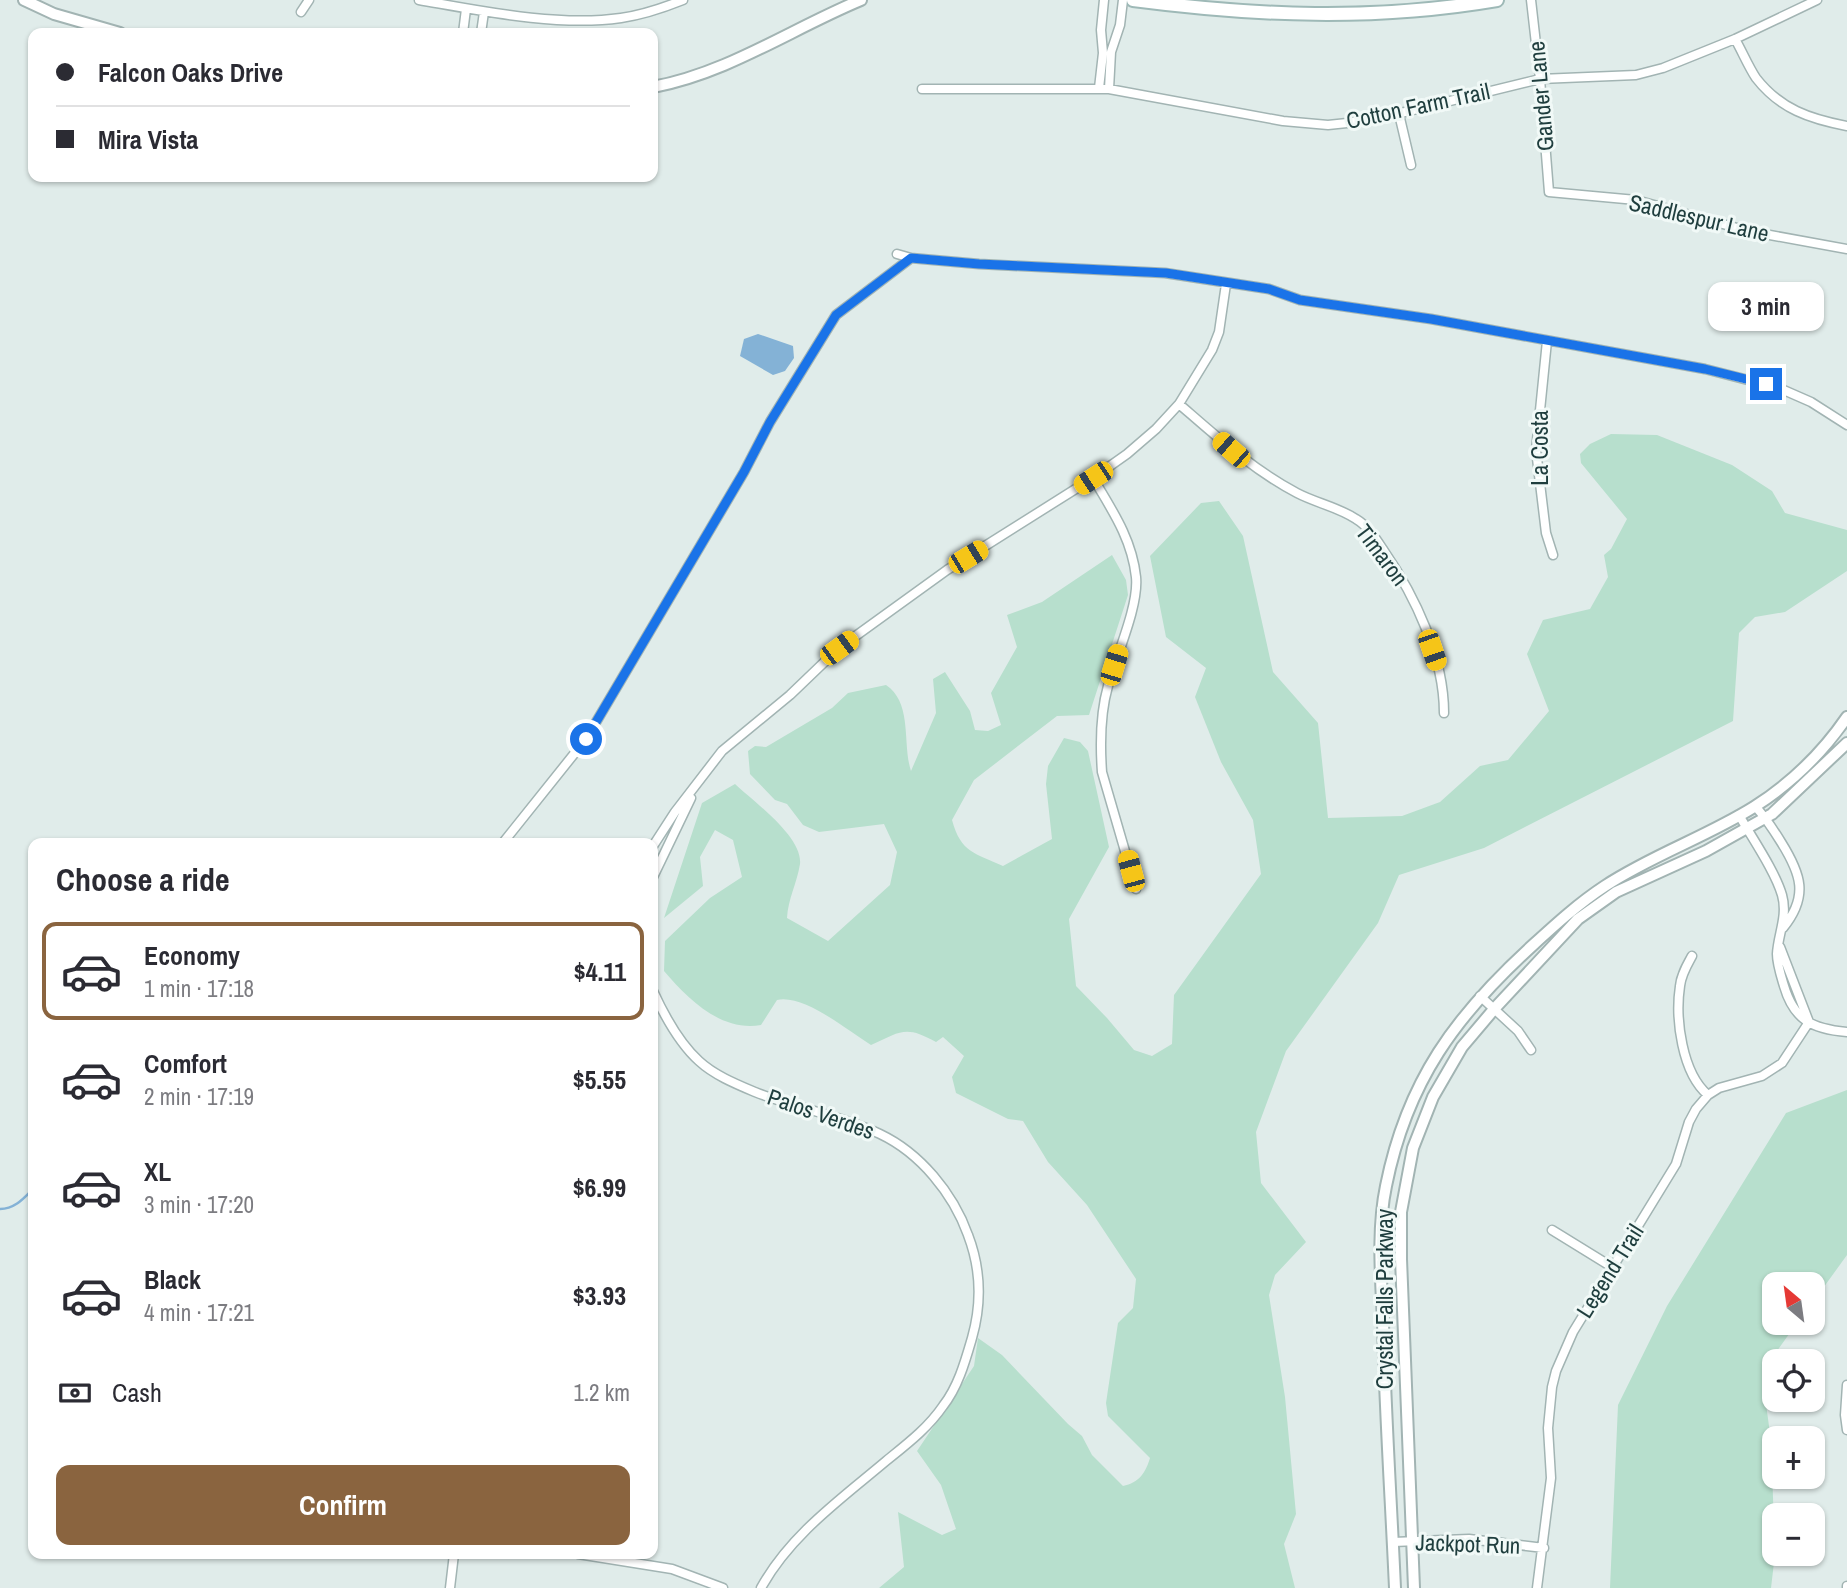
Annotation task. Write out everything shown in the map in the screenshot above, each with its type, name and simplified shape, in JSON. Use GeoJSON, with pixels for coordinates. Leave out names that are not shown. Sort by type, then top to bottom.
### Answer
{"type":"FeatureCollection","features":[{"type":"Feature","properties":{"kind":"main road"},"geometry":{"type":"LineString","coordinates":[[1133,0],[1199,9],[1298,15],[1425,10],[1497,0]]}},
{"type":"Feature","properties":{"kind":"street"},"geometry":{"type":"LineString","coordinates":[[24,0],[54,14],[103,28]]}},
{"type":"Feature","properties":{"kind":"street"},"geometry":{"type":"LineString","coordinates":[[300,12],[309,0]]}},
{"type":"Feature","properties":{"kind":"street"},"geometry":{"type":"LineString","coordinates":[[419,0],[484,12],[586,21],[623,18],[683,0]]}},
{"type":"Feature","properties":{"kind":"street"},"geometry":{"type":"LineString","coordinates":[[654,0],[656,10]]}},
{"type":"Feature","properties":{"kind":"street"},"geometry":{"type":"LineString","coordinates":[[658,87],[722,67],[861,0]]}},
{"type":"Feature","properties":{"kind":"street"},"geometry":{"type":"LineString","coordinates":[[1099,88],[1104,0]]}},
{"type":"Feature","properties":{"kind":"street"},"geometry":{"type":"LineString","coordinates":[[1109,89],[1111,51],[1123,0]]}},
{"type":"Feature","properties":{"kind":"street","name":"Gander Lane"},"geometry":{"type":"LineString","coordinates":[[1531,0],[1549,192]]}},
{"type":"Feature","properties":{"kind":"street","name":"Cotton Farm Trail"},"geometry":{"type":"LineString","coordinates":[[922,89],[1099,88],[1306,124],[1346,123],[1399,114],[1540,79],[1636,75],[1662,68],[1735,39],[1817,0]]}},
{"type":"Feature","properties":{"kind":"street"},"geometry":{"type":"LineString","coordinates":[[464,28],[466,9]]}},
{"type":"Feature","properties":{"kind":"street"},"geometry":{"type":"LineString","coordinates":[[482,28],[484,12]]}},
{"type":"Feature","properties":{"kind":"street"},"geometry":{"type":"LineString","coordinates":[[1735,39],[1756,77],[1773,95],[1793,110],[1813,119],[1847,125]]}},
{"type":"Feature","properties":{"kind":"street"},"geometry":{"type":"LineString","coordinates":[[1399,114],[1411,165]]}},
{"type":"Feature","properties":{"kind":"street","name":"Saddlespur Lane"},"geometry":{"type":"LineString","coordinates":[[1549,192],[1636,200],[1748,231],[1847,249]]}},
{"type":"Feature","properties":{"kind":"street"},"geometry":{"type":"LineString","coordinates":[[897,254],[911,258],[979,264],[1166,273],[1269,289],[1300,300],[1431,319],[1705,369],[1779,388],[1811,402],[1847,425]]}},
{"type":"Feature","properties":{"kind":"street"},"geometry":{"type":"LineString","coordinates":[[507,838],[586,739],[744,472],[770,422],[836,315],[911,258]]}},
{"type":"Feature","properties":{"kind":"street"},"geometry":{"type":"LineString","coordinates":[[658,838],[675,812],[729,745],[790,695],[839,648],[947,570],[1093,478],[1142,442],[1179,404],[1212,350],[1219,332],[1226,284]]}},
{"type":"Feature","properties":{"kind":"street","name":"La Costa"},"geometry":{"type":"LineString","coordinates":[[1547,341],[1536,450],[1546,533],[1552,555]]}},
{"type":"Feature","properties":{"kind":"street","name":"Timaron"},"geometry":{"type":"LineString","coordinates":[[1179,404],[1231,450],[1296,492],[1356,519],[1371,532],[1418,609],[1444,691],[1444,713]]}},
{"type":"Feature","properties":{"kind":"street"},"geometry":{"type":"LineString","coordinates":[[1093,478],[1129,543],[1136,580],[1135,598],[1107,689],[1101,753],[1105,783],[1136,889]]}},
{"type":"Feature","properties":{"kind":"street","name":"Crystal Falls Parkway"},"geometry":{"type":"LineString","coordinates":[[1395,1588],[1381,1236],[1385,1188],[1395,1145],[1429,1064],[1480,996],[1565,916],[1605,885],[1755,806],[1820,752],[1847,716]]}},
{"type":"Feature","properties":{"kind":"street","name":"Crystal Falls Parkway"},"geometry":{"type":"LineString","coordinates":[[1413,1588],[1401,1278],[1401,1212],[1413,1148],[1433,1097],[1462,1046],[1578,919],[1616,892],[1698,856],[1766,818],[1818,773],[1847,743]]}},
{"type":"Feature","properties":{"kind":"street"},"geometry":{"type":"LineString","coordinates":[[658,867],[697,786]]}},
{"type":"Feature","properties":{"kind":"street"},"geometry":{"type":"LineString","coordinates":[[1755,806],[1766,818],[1792,861],[1800,880],[1800,898],[1795,913],[1783,928]]}},
{"type":"Feature","properties":{"kind":"street"},"geometry":{"type":"LineString","coordinates":[[1739,815],[1783,898],[1783,928],[1779,945],[1809,1022],[1828,1030],[1847,1032]]}},
{"type":"Feature","properties":{"kind":"street"},"geometry":{"type":"LineString","coordinates":[[1692,956],[1680,987],[1682,1037],[1690,1073],[1708,1095],[1731,1083],[1762,1076],[1773,1070],[1791,1052],[1809,1022]]}},
{"type":"Feature","properties":{"kind":"street"},"geometry":{"type":"LineString","coordinates":[[1480,996],[1518,1031],[1531,1050]]}},
{"type":"Feature","properties":{"kind":"street","name":"Palos Verdes"},"geometry":{"type":"LineString","coordinates":[[658,1001],[690,1052],[710,1070],[764,1096],[879,1133],[913,1156],[939,1183],[961,1218],[979,1276],[976,1322],[967,1357],[945,1404],[916,1437],[814,1522],[775,1566],[761,1588]]}},
{"type":"Feature","properties":{"kind":"street","name":"Legend Trail"},"geometry":{"type":"LineString","coordinates":[[1537,1588],[1551,1478],[1548,1428],[1552,1387],[1573,1332],[1676,1164],[1689,1122],[1708,1095]]}},
{"type":"Feature","properties":{"kind":"street"},"geometry":{"type":"LineString","coordinates":[[1552,1230],[1612,1267]]}},
{"type":"Feature","properties":{"kind":"street"},"geometry":{"type":"LineString","coordinates":[[1847,1385],[1844,1415],[1847,1430]]}},
{"type":"Feature","properties":{"kind":"street","name":"Jackpot Run"},"geometry":{"type":"LineString","coordinates":[[1393,1542],[1478,1540],[1544,1548]]}},
{"type":"Feature","properties":{"kind":"street"},"geometry":{"type":"LineString","coordinates":[[450,1588],[453,1559]]}},
{"type":"Feature","properties":{"kind":"street"},"geometry":{"type":"LineString","coordinates":[[609,1559],[672,1569],[723,1588]]}},
{"type":"Feature","properties":{"kind":"green space"},"geometry":{"type":"Polygon","coordinates":[[[1611,434],[1657,435],[1732,465],[1772,491],[1785,513],[1847,530],[1847,571],[1785,612],[1755,617],[1739,633],[1733,721],[1484,848],[1399,875],[1378,923],[1286,1051],[1256,1132],[1261,1183],[1306,1242],[1275,1275],[1269,1295],[1285,1397],[1296,1514],[1284,1544],[1295,1588],[879,1588],[904,1567],[898,1512],[942,1535],[956,1529],[941,1485],[917,1451],[974,1366],[978,1338],[1002,1355],[1082,1436],[1092,1455],[1123,1486],[1141,1476],[1150,1458],[1108,1416],[1106,1403],[1118,1323],[1133,1308],[1136,1279],[1087,1205],[1048,1162],[1023,1121],[1008,1119],[956,1093],[952,1077],[964,1056],[943,1037],[936,1042],[917,1033],[903,1032],[871,1045],[825,1015],[800,1002],[788,1000],[777,1000],[761,1025],[746,1026],[719,1018],[707,1011],[673,982],[664,971],[665,941],[710,898],[742,877],[733,840],[715,830],[700,857],[703,886],[664,918],[702,803],[735,784],[785,831],[794,842],[800,864],[787,918],[828,941],[890,885],[897,852],[884,824],[819,832],[803,825],[787,804],[775,800],[750,774],[748,751],[755,746],[766,747],[832,708],[848,693],[886,685],[900,702],[911,771],[936,713],[933,679],[945,672],[970,711],[975,730],[988,731],[1001,725],[991,693],[1017,647],[1007,615],[1042,602],[1112,555],[1126,580],[1128,595],[1089,715],[1057,716],[974,780],[952,820],[965,846],[1003,866],[1052,839],[1046,784],[1048,766],[1064,738],[1080,742],[1088,751],[1109,847],[1069,919],[1076,986],[1134,1050],[1152,1056],[1172,1044],[1174,995],[1261,874],[1253,820],[1221,762],[1195,697],[1206,668],[1166,637],[1150,556],[1201,503],[1219,501],[1243,536],[1273,672],[1318,723],[1328,818],[1402,816],[1440,802],[1480,766],[1508,760],[1549,711],[1527,654],[1543,620],[1590,609],[1608,577],[1604,555],[1611,549],[1627,519],[1581,463],[1580,454],[1590,444],[1611,434]]]}},
{"type":"Feature","properties":{"kind":"green space"},"geometry":{"type":"Polygon","coordinates":[[[1847,1090],[1847,1255],[1825,1285],[1825,1272],[1762,1272],[1762,1335],[1788,1335],[1778,1349],[1762,1349],[1762,1412],[1767,1412],[1769,1426],[1762,1426],[1762,1489],[1773,1489],[1773,1503],[1762,1503],[1762,1566],[1774,1566],[1771,1588],[1610,1588],[1618,1405],[1667,1306],[1786,1113],[1847,1090]]]}},
{"type":"Feature","properties":{"kind":"water"},"geometry":{"type":"Polygon","coordinates":[[[758,334],[793,346],[794,358],[785,371],[773,375],[740,356],[744,339],[758,334]]]}},
{"type":"Feature","properties":{"kind":"waterway"},"geometry":{"type":"LineString","coordinates":[[0,1209],[15,1205],[28,1194]]}},
{"type":"Feature","properties":{"kind":"route"},"geometry":{"type":"LineString","coordinates":[[586,739],[744,472],[770,422],[836,315],[911,258],[1166,273],[1269,289],[1300,300],[1431,319],[1705,369],[1766,384]]}}]}
